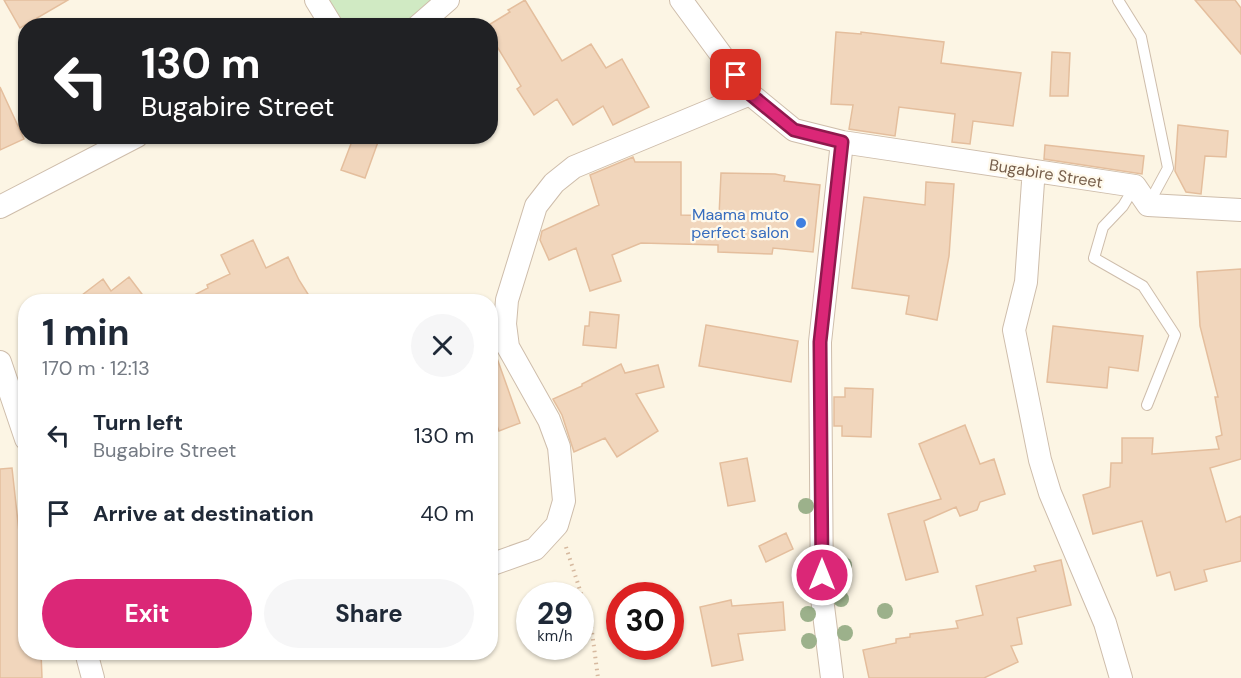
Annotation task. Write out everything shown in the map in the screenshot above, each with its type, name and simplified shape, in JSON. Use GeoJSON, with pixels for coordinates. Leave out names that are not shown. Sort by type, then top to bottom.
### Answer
{"type":"FeatureCollection","features":[{"type":"Feature","properties":{"kind":"street"},"geometry":{"type":"LineString","coordinates":[[316,0],[327,18]]}},
{"type":"Feature","properties":{"kind":"street"},"geometry":{"type":"LineString","coordinates":[[427,18],[448,0]]}},
{"type":"Feature","properties":{"kind":"street","name":"Bugabire Street"},"geometry":{"type":"LineString","coordinates":[[681,0],[750,94],[794,130],[842,142],[1135,186]]}},
{"type":"Feature","properties":{"kind":"street"},"geometry":{"type":"LineString","coordinates":[[498,562],[535,549],[557,525],[564,501],[559,447],[549,420],[508,347],[505,324],[507,300],[536,206],[554,183],[574,167],[750,94]]}},
{"type":"Feature","properties":{"kind":"street"},"geometry":{"type":"LineString","coordinates":[[831,678],[822,598],[820,342],[842,142]]}},
{"type":"Feature","properties":{"kind":"street"},"geometry":{"type":"LineString","coordinates":[[0,207],[122,144]]}},
{"type":"Feature","properties":{"kind":"street"},"geometry":{"type":"LineString","coordinates":[[1036,171],[1033,182],[1026,282],[1014,330],[1040,460],[1050,494],[1105,623],[1121,678]]}},
{"type":"Feature","properties":{"kind":"street"},"geometry":{"type":"LineString","coordinates":[[1135,186],[1148,205],[1241,210]]}},
{"type":"Feature","properties":{"kind":"street"},"geometry":{"type":"LineString","coordinates":[[0,362],[18,415]]}},
{"type":"Feature","properties":{"kind":"street"},"geometry":{"type":"LineString","coordinates":[[87,660],[89,677]]}},
{"type":"Feature","properties":{"kind":"lane"},"geometry":{"type":"LineString","coordinates":[[1119,0],[1142,37],[1168,168],[1148,205]]}},
{"type":"Feature","properties":{"kind":"lane"},"geometry":{"type":"LineString","coordinates":[[1135,186],[1124,206],[1103,226],[1094,258],[1143,286],[1175,335],[1147,405]]}},
{"type":"Feature","properties":{"kind":"path"},"geometry":{"type":"LineString","coordinates":[[550,533],[567,548],[591,624],[598,678]]}},
{"type":"Feature","properties":{"kind":"green space"},"geometry":{"type":"Polygon","coordinates":[[[324,0],[453,0],[430,18],[338,18],[324,0]]]}},
{"type":"Feature","properties":{"kind":"building"},"geometry":{"type":"Polygon","coordinates":[[[4,0],[68,0],[37,18],[18,18],[18,24],[4,0]]]}},
{"type":"Feature","properties":{"kind":"building"},"geometry":{"type":"Polygon","coordinates":[[[525,0],[562,61],[591,44],[606,68],[622,59],[649,107],[613,125],[603,106],[573,125],[557,99],[534,115],[517,89],[521,86],[498,48],[498,19],[510,12],[508,10],[525,0]]]}},
{"type":"Feature","properties":{"kind":"building"},"geometry":{"type":"Polygon","coordinates":[[[1195,0],[1235,0],[1241,8],[1241,54],[1195,0]]]}},
{"type":"Feature","properties":{"kind":"building"},"geometry":{"type":"Polygon","coordinates":[[[836,32],[861,34],[861,32],[944,42],[941,63],[1021,73],[1013,126],[973,121],[970,144],[952,142],[955,114],[899,107],[895,136],[849,129],[853,105],[831,104],[836,32]]]}},
{"type":"Feature","properties":{"kind":"building"},"geometry":{"type":"Polygon","coordinates":[[[1052,52],[1070,53],[1068,96],[1050,96],[1052,52]]]}},
{"type":"Feature","properties":{"kind":"building"},"geometry":{"type":"Polygon","coordinates":[[[0,87],[18,126],[18,142],[0,150],[0,87]]]}},
{"type":"Feature","properties":{"kind":"building"},"geometry":{"type":"Polygon","coordinates":[[[1178,125],[1228,131],[1226,157],[1205,156],[1201,194],[1186,192],[1175,171],[1178,125]]]}},
{"type":"Feature","properties":{"kind":"building"},"geometry":{"type":"Polygon","coordinates":[[[351,144],[377,144],[365,178],[341,170],[351,144]]]}},
{"type":"Feature","properties":{"kind":"building"},"geometry":{"type":"Polygon","coordinates":[[[1045,145],[1144,156],[1142,174],[1044,159],[1045,145]]]}},
{"type":"Feature","properties":{"kind":"building"},"geometry":{"type":"Polygon","coordinates":[[[633,157],[635,162],[681,162],[681,215],[719,216],[721,173],[775,174],[785,176],[784,181],[820,185],[813,252],[773,248],[772,254],[718,252],[718,245],[641,243],[612,255],[621,281],[590,291],[576,248],[549,260],[540,240],[542,231],[599,205],[590,175],[633,157]]]}},
{"type":"Feature","properties":{"kind":"building"},"geometry":{"type":"Polygon","coordinates":[[[926,182],[954,184],[949,256],[937,320],[906,314],[909,296],[852,288],[864,197],[925,205],[926,182]]]}},
{"type":"Feature","properties":{"kind":"building"},"geometry":{"type":"Polygon","coordinates":[[[253,240],[266,268],[288,257],[308,294],[196,294],[208,288],[207,285],[230,274],[221,255],[253,240]]]}},
{"type":"Feature","properties":{"kind":"building"},"geometry":{"type":"Polygon","coordinates":[[[1241,269],[1241,459],[1210,468],[1226,522],[1241,516],[1241,561],[1204,570],[1207,581],[1175,590],[1170,572],[1157,576],[1142,521],[1093,534],[1083,495],[1110,487],[1111,463],[1122,463],[1122,438],[1153,438],[1152,454],[1219,449],[1216,437],[1222,435],[1215,397],[1218,397],[1200,326],[1197,272],[1241,269]]]}},
{"type":"Feature","properties":{"kind":"building"},"geometry":{"type":"Polygon","coordinates":[[[129,277],[142,294],[83,294],[103,279],[111,291],[129,277]]]}},
{"type":"Feature","properties":{"kind":"building"},"geometry":{"type":"Polygon","coordinates":[[[590,312],[619,315],[616,348],[583,345],[585,326],[589,326],[590,312]]]}},
{"type":"Feature","properties":{"kind":"building"},"geometry":{"type":"Polygon","coordinates":[[[706,325],[798,341],[791,382],[699,366],[706,325]]]}},
{"type":"Feature","properties":{"kind":"building"},"geometry":{"type":"Polygon","coordinates":[[[1053,326],[1143,336],[1138,371],[1109,367],[1107,388],[1047,382],[1053,326]]]}},
{"type":"Feature","properties":{"kind":"building"},"geometry":{"type":"Polygon","coordinates":[[[498,361],[520,423],[499,431],[498,428],[498,361]]]}},
{"type":"Feature","properties":{"kind":"building"},"geometry":{"type":"Polygon","coordinates":[[[621,364],[625,373],[658,365],[664,387],[636,394],[658,431],[617,457],[605,438],[574,452],[562,415],[553,399],[621,364]]]}},
{"type":"Feature","properties":{"kind":"building"},"geometry":{"type":"Polygon","coordinates":[[[845,388],[873,389],[871,437],[842,436],[842,426],[834,426],[834,397],[845,397],[845,388]]]}},
{"type":"Feature","properties":{"kind":"building"},"geometry":{"type":"Polygon","coordinates":[[[965,425],[980,464],[994,459],[1005,494],[980,502],[977,510],[960,516],[956,507],[924,521],[938,572],[906,580],[888,514],[941,499],[919,444],[965,425]]]}},
{"type":"Feature","properties":{"kind":"building"},"geometry":{"type":"Polygon","coordinates":[[[747,458],[755,501],[728,506],[720,463],[747,458]]]}},
{"type":"Feature","properties":{"kind":"building"},"geometry":{"type":"Polygon","coordinates":[[[12,468],[18,523],[18,660],[41,660],[42,678],[0,678],[0,469],[12,468]]]}},
{"type":"Feature","properties":{"kind":"building"},"geometry":{"type":"Polygon","coordinates":[[[786,533],[793,549],[766,562],[759,546],[786,533]]]}},
{"type":"Feature","properties":{"kind":"building"},"geometry":{"type":"Polygon","coordinates":[[[1061,560],[1071,605],[1017,618],[1022,644],[1011,646],[1018,662],[984,678],[869,678],[863,650],[896,643],[896,639],[910,637],[910,634],[958,628],[956,621],[983,615],[976,586],[1036,571],[1034,566],[1061,560]]]}},
{"type":"Feature","properties":{"kind":"building"},"geometry":{"type":"Polygon","coordinates":[[[731,600],[732,606],[783,602],[785,630],[738,634],[743,660],[712,666],[700,607],[731,600]]]}},
{"type":"Feature","properties":{"kind":"place","name":"Maama muto perfect salon"},"geometry":{"type":"Point","coordinates":[801,223]}},
{"type":"Feature","properties":{"kind":"route"},"geometry":{"type":"LineString","coordinates":[[736,75],[750,94],[794,130],[842,142],[820,342],[822,575]]}}]}
